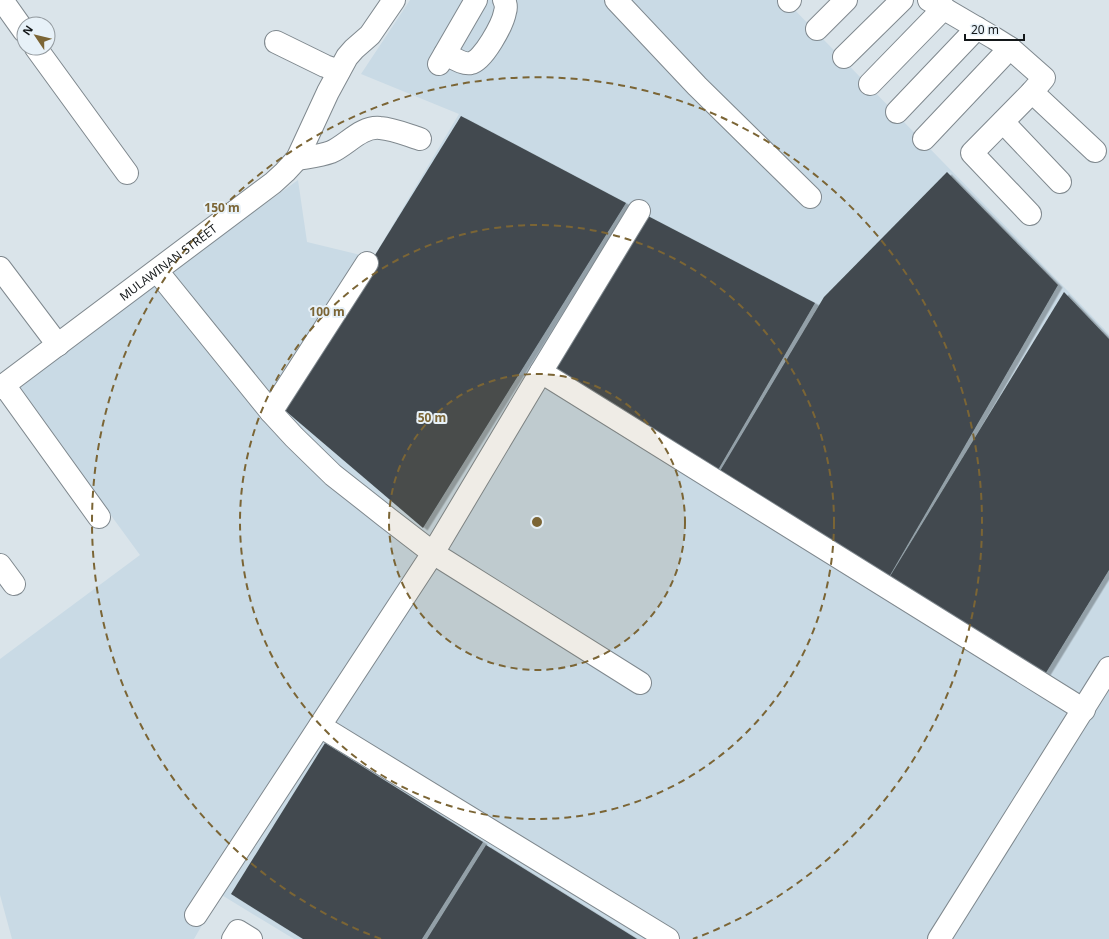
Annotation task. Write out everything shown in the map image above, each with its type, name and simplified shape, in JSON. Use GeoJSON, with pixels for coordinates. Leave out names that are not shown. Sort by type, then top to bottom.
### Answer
{"type":"FeatureCollection","features":[{"type":"Feature","properties":{"kind":"street"},"geometry":{"type":"LineString","coordinates":[[1,0],[16,20]]}},
{"type":"Feature","properties":{"kind":"street","name":"MULAWINAN STREET"},"geometry":{"type":"LineString","coordinates":[[2,387],[273,183],[285,172],[297,159],[328,92],[347,57],[370,35],[394,0]]}},
{"type":"Feature","properties":{"kind":"street"},"geometry":{"type":"LineString","coordinates":[[476,0],[442,59],[471,64],[478,60],[486,51],[497,33],[506,12],[504,0]]}},
{"type":"Feature","properties":{"kind":"street"},"geometry":{"type":"LineString","coordinates":[[616,0],[697,86],[810,197]]}},
{"type":"Feature","properties":{"kind":"street"},"geometry":{"type":"LineString","coordinates":[[817,29],[846,0]]}},
{"type":"Feature","properties":{"kind":"street"},"geometry":{"type":"LineString","coordinates":[[844,57],[902,0]]}},
{"type":"Feature","properties":{"kind":"street"},"geometry":{"type":"LineString","coordinates":[[870,84],[937,4],[1010,48],[1044,78],[972,153],[1030,214]]}},
{"type":"Feature","properties":{"kind":"street"},"geometry":{"type":"LineString","coordinates":[[897,112],[977,28]]}},
{"type":"Feature","properties":{"kind":"street"},"geometry":{"type":"LineString","coordinates":[[276,42],[325,66],[339,71]]}},
{"type":"Feature","properties":{"kind":"street"},"geometry":{"type":"LineString","coordinates":[[924,139],[1010,48]]}},
{"type":"Feature","properties":{"kind":"street"},"geometry":{"type":"LineString","coordinates":[[42,56],[127,173]]}},
{"type":"Feature","properties":{"kind":"street"},"geometry":{"type":"LineString","coordinates":[[1032,92],[1095,151]]}},
{"type":"Feature","properties":{"kind":"street"},"geometry":{"type":"LineString","coordinates":[[1003,122],[1060,182]]}},
{"type":"Feature","properties":{"kind":"street"},"geometry":{"type":"LineString","coordinates":[[297,159],[319,156],[331,152],[368,129],[380,128],[420,139]]}},
{"type":"Feature","properties":{"kind":"street"},"geometry":{"type":"LineString","coordinates":[[196,916],[433,553],[639,211]]}},
{"type":"Feature","properties":{"kind":"street"},"geometry":{"type":"LineString","coordinates":[[271,412],[367,263]]}},
{"type":"Feature","properties":{"kind":"street"},"geometry":{"type":"LineString","coordinates":[[0,268],[58,345]]}},
{"type":"Feature","properties":{"kind":"street"},"geometry":{"type":"LineString","coordinates":[[157,271],[271,412],[294,437],[333,474],[433,553],[640,683]]}},
{"type":"Feature","properties":{"kind":"street"},"geometry":{"type":"LineString","coordinates":[[541,372],[1084,710]]}},
{"type":"Feature","properties":{"kind":"street"},"geometry":{"type":"LineString","coordinates":[[2,387],[99,517]]}},
{"type":"Feature","properties":{"kind":"street"},"geometry":{"type":"LineString","coordinates":[[0,565],[14,584]]}},
{"type":"Feature","properties":{"kind":"street"},"geometry":{"type":"LineString","coordinates":[[939,939],[1109,668]]}},
{"type":"Feature","properties":{"kind":"street"},"geometry":{"type":"LineString","coordinates":[[320,726],[668,939]]}},
{"type":"Feature","properties":{"kind":"street"},"geometry":{"type":"LineString","coordinates":[[233,939],[238,931],[251,939]]}},
{"type":"Feature","properties":{"kind":"shaded area"},"geometry":{"type":"Polygon","coordinates":[[[410,0],[785,0],[1109,334],[1109,939],[294,939],[220,894],[194,939],[12,939],[0,895],[0,659],[140,555],[17,387],[176,268],[298,180],[307,242],[373,258],[459,114],[361,74],[410,0]]]}},
{"type":"Feature","properties":{"kind":"building"},"geometry":{"type":"Polygon","coordinates":[[[461,116],[626,203],[423,528],[281,407],[461,116]]]}},
{"type":"Feature","properties":{"kind":"building"},"geometry":{"type":"Polygon","coordinates":[[[947,172],[1058,285],[889,577],[720,471],[824,297],[947,172]]]}},
{"type":"Feature","properties":{"kind":"building"},"geometry":{"type":"Polygon","coordinates":[[[644,214],[815,303],[718,470],[550,367],[644,214]]]}},
{"type":"Feature","properties":{"kind":"building"},"geometry":{"type":"Polygon","coordinates":[[[1064,292],[1109,339],[1109,570],[1044,676],[889,578],[1064,292]]]}},
{"type":"Feature","properties":{"kind":"building"},"geometry":{"type":"Polygon","coordinates":[[[325,743],[483,842],[422,939],[303,939],[231,894],[325,743]]]}},
{"type":"Feature","properties":{"kind":"building"},"geometry":{"type":"Polygon","coordinates":[[[486,845],[637,939],[427,939],[486,845]]]}}]}
